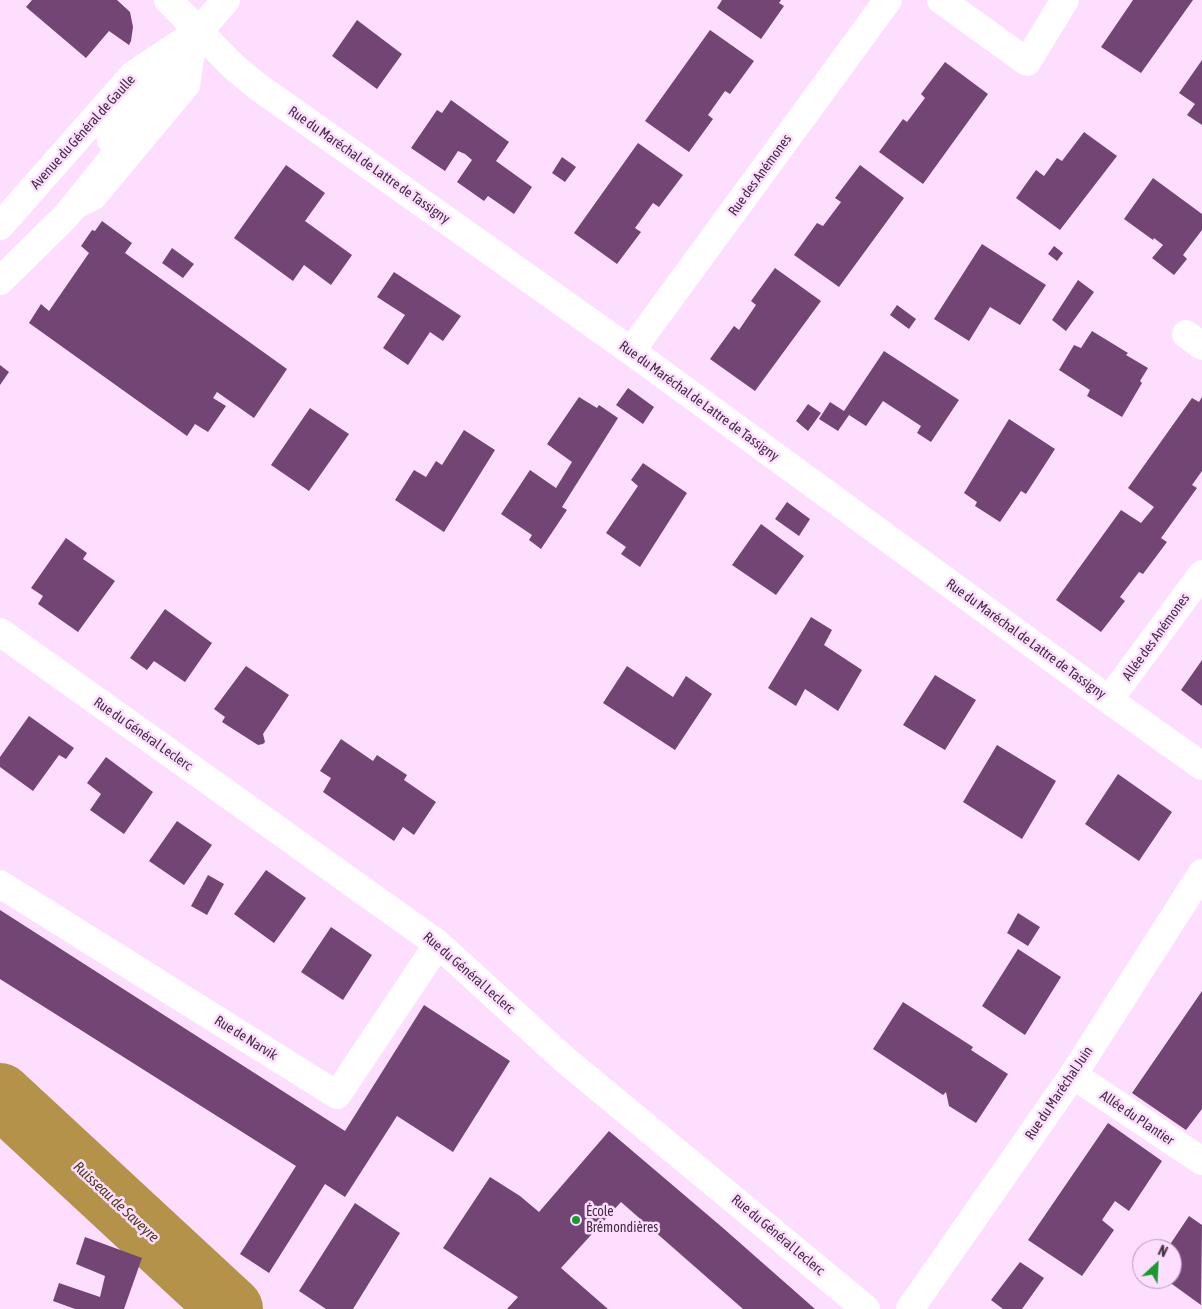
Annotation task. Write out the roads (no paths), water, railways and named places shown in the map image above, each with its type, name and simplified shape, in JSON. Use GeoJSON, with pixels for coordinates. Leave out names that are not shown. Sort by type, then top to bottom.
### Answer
{"type":"FeatureCollection","features":[{"type":"Feature","properties":{"kind":"street","name":"Rue du Maréchal de Lattre de Tassigny"},"geometry":{"type":"LineString","coordinates":[[168,0],[235,68],[257,86],[631,351],[1202,766]]}},
{"type":"Feature","properties":{"kind":"street","name":"Avenue du Général de Gaulle"},"geometry":{"type":"LineString","coordinates":[[0,226],[133,75],[199,31],[226,0]]}},
{"type":"Feature","properties":{"kind":"street","name":"Rue des Anémones"},"geometry":{"type":"LineString","coordinates":[[631,351],[888,0]]}},
{"type":"Feature","properties":{"kind":"street"},"geometry":{"type":"LineString","coordinates":[[942,0],[1027,62],[1065,0]]}},
{"type":"Feature","properties":{"kind":"street","name":"Avenue du Général de Gaulle"},"geometry":{"type":"LineString","coordinates":[[0,281],[66,216],[185,74],[199,31]]}},
{"type":"Feature","properties":{"kind":"street","name":"Allée des Anémones"},"geometry":{"type":"LineString","coordinates":[[1109,700],[1202,574]]}},
{"type":"Feature","properties":{"kind":"street","name":"Rue du Général Leclerc"},"geometry":{"type":"LineString","coordinates":[[0,632],[438,944],[564,1059],[866,1309]]}},
{"type":"Feature","properties":{"kind":"street","name":"Rue du Maréchal Juin"},"geometry":{"type":"LineString","coordinates":[[910,1309],[1073,1075],[1202,873]]}},
{"type":"Feature","properties":{"kind":"street","name":"Rue de Narvik"},"geometry":{"type":"LineString","coordinates":[[0,884],[337,1095],[438,944]]}},
{"type":"Feature","properties":{"kind":"street","name":"Allée du Plantier"},"geometry":{"type":"LineString","coordinates":[[1073,1075],[1202,1161]]}},
{"type":"Feature","properties":{"kind":"waterway","name":"Ruisseau de Saveyre"},"geometry":{"type":"LineString","coordinates":[[0,1095],[231,1309]]}},
{"type":"Feature","properties":{"kind":"place","name":"École Brémondières"},"geometry":{"type":"Point","coordinates":[576,1220]}}]}
